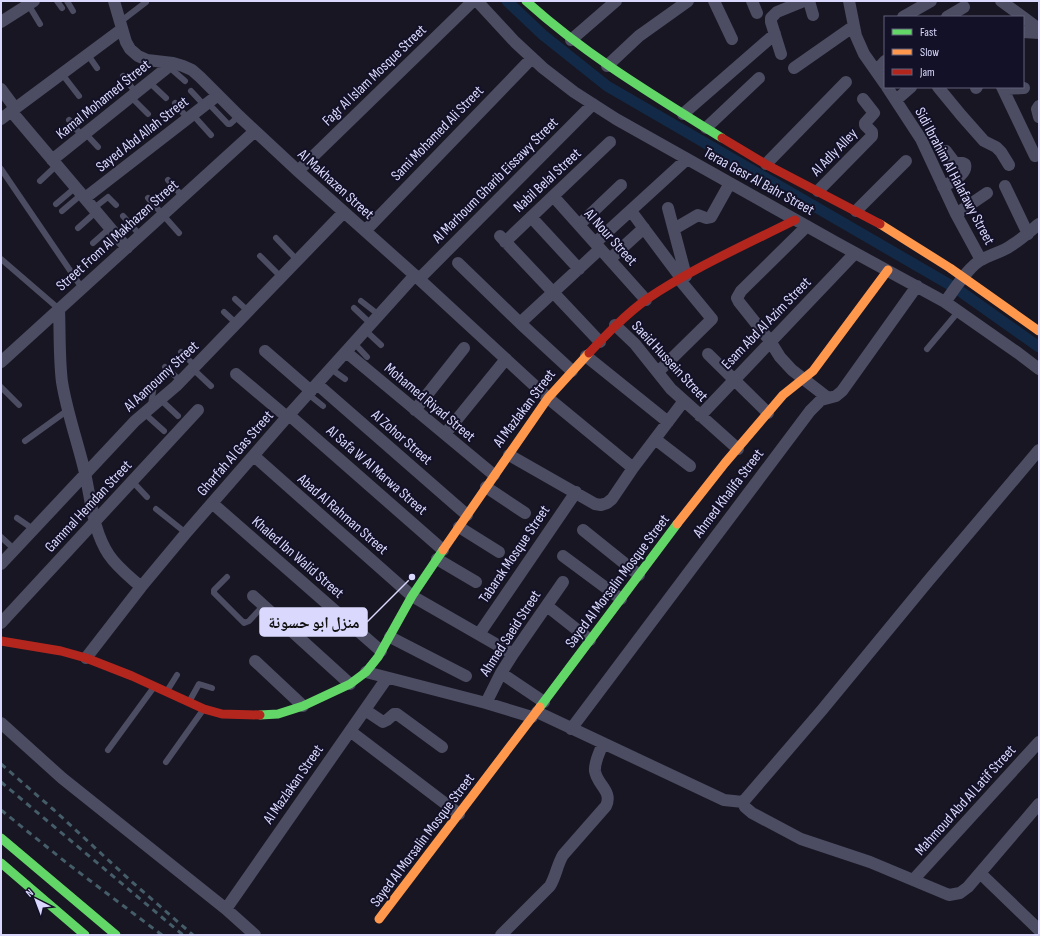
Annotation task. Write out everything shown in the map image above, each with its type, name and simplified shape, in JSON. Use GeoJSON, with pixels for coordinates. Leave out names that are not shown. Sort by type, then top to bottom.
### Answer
{"type":"FeatureCollection","features":[{"type":"Feature","properties":{"kind":"main road","name":"Teraa Gesr Al Bahr Street"},"geometry":{"type":"LineString","coordinates":[[534,4],[571,40],[607,66],[766,164],[856,211],[905,239],[962,280],[1039,331]]}},
{"type":"Feature","properties":{"kind":"main road","name":"Al Mazlakan Street"},"geometry":{"type":"LineString","coordinates":[[1,641],[61,651],[86,658],[132,676],[204,709],[222,714],[278,714],[303,706],[350,684],[366,672],[381,651],[412,596],[548,398],[615,325],[646,300],[682,278],[795,220]]}},
{"type":"Feature","properties":{"kind":"main road","name":"Sayed Al Morsalin Mosque Street"},"geometry":{"type":"LineString","coordinates":[[379,919],[639,575],[768,413],[795,383],[803,380],[813,371],[888,270]]}},
{"type":"Feature","properties":{"kind":"main road"},"geometry":{"type":"LineString","coordinates":[[1,838],[116,935]]}},
{"type":"Feature","properties":{"kind":"main road"},"geometry":{"type":"LineString","coordinates":[[1,863],[85,935]]}},
{"type":"Feature","properties":{"kind":"street","name":"Al Makhazen Street"},"geometry":{"type":"LineString","coordinates":[[114,1],[126,42],[130,49],[138,56],[147,60],[192,70],[298,171],[417,277],[548,398],[633,468]]}},
{"type":"Feature","properties":{"kind":"street","name":"Fagr Al Islam Mosque Street"},"geometry":{"type":"LineString","coordinates":[[298,171],[473,1]]}},
{"type":"Feature","properties":{"kind":"street","name":"Teraa Gesr Al Bahr Street"},"geometry":{"type":"LineString","coordinates":[[477,1],[532,58],[574,92],[616,119],[795,220],[917,286],[947,300],[958,312],[1039,369]]}},
{"type":"Feature","properties":{"kind":"street"},"geometry":{"type":"LineString","coordinates":[[571,40],[616,1]]}},
{"type":"Feature","properties":{"kind":"street"},"geometry":{"type":"LineString","coordinates":[[607,66],[639,36],[688,1]]}},
{"type":"Feature","properties":{"kind":"street"},"geometry":{"type":"LineString","coordinates":[[714,1],[732,39]]}},
{"type":"Feature","properties":{"kind":"street"},"geometry":{"type":"LineString","coordinates":[[752,1],[757,13]]}},
{"type":"Feature","properties":{"kind":"street"},"geometry":{"type":"LineString","coordinates":[[781,54],[771,18],[774,14],[804,1]]}},
{"type":"Feature","properties":{"kind":"street"},"geometry":{"type":"LineString","coordinates":[[809,1],[813,15]]}},
{"type":"Feature","properties":{"kind":"street"},"geometry":{"type":"LineString","coordinates":[[849,1],[856,36],[864,54],[884,83]]}},
{"type":"Feature","properties":{"kind":"street"},"geometry":{"type":"LineString","coordinates":[[1001,1],[1022,16]]}},
{"type":"Feature","properties":{"kind":"street"},"geometry":{"type":"LineString","coordinates":[[905,16],[928,2]]}},
{"type":"Feature","properties":{"kind":"street"},"geometry":{"type":"LineString","coordinates":[[1,22],[31,3]]}},
{"type":"Feature","properties":{"kind":"street"},"geometry":{"type":"LineString","coordinates":[[949,16],[964,7]]}},
{"type":"Feature","properties":{"kind":"street"},"geometry":{"type":"LineString","coordinates":[[1024,18],[1039,29]]}},
{"type":"Feature","properties":{"kind":"street"},"geometry":{"type":"LineString","coordinates":[[1,119],[88,55],[121,25]]}},
{"type":"Feature","properties":{"kind":"street"},"geometry":{"type":"LineString","coordinates":[[794,68],[854,26]]}},
{"type":"Feature","properties":{"kind":"street"},"geometry":{"type":"LineString","coordinates":[[1024,32],[1039,33]]}},
{"type":"Feature","properties":{"kind":"street"},"geometry":{"type":"LineString","coordinates":[[683,114],[775,34]]}},
{"type":"Feature","properties":{"kind":"street","name":"Sami Mohamed Ali Street"},"geometry":{"type":"LineString","coordinates":[[365,231],[532,58]]}},
{"type":"Feature","properties":{"kind":"street"},"geometry":{"type":"LineString","coordinates":[[876,71],[884,62]]}},
{"type":"Feature","properties":{"kind":"street","name":"Kamal Mohamed Street"},"geometry":{"type":"LineString","coordinates":[[54,163],[84,134],[171,65]]}},
{"type":"Feature","properties":{"kind":"street"},"geometry":{"type":"LineString","coordinates":[[706,128],[759,78]]}},
{"type":"Feature","properties":{"kind":"street"},"geometry":{"type":"LineString","coordinates":[[766,164],[846,82]]}},
{"type":"Feature","properties":{"kind":"street","name":"Sidi Ibrahim Al Halafawy Street"},"geometry":{"type":"LineString","coordinates":[[888,88],[921,139],[956,214],[981,260]]}},
{"type":"Feature","properties":{"kind":"street"},"geometry":{"type":"LineString","coordinates":[[896,100],[910,88]]}},
{"type":"Feature","properties":{"kind":"street"},"geometry":{"type":"LineString","coordinates":[[939,88],[961,116],[984,141],[996,147],[1001,152],[1009,165]]}},
{"type":"Feature","properties":{"kind":"street"},"geometry":{"type":"LineString","coordinates":[[1024,88],[1002,88],[1035,156]]}},
{"type":"Feature","properties":{"kind":"street"},"geometry":{"type":"LineString","coordinates":[[1,89],[13,110],[54,163],[127,248]]}},
{"type":"Feature","properties":{"kind":"street","name":"Sayed Abd Allah Street"},"geometry":{"type":"LineString","coordinates":[[81,193],[190,117],[218,95]]}},
{"type":"Feature","properties":{"kind":"street","name":"Al Adly Alley"},"geometry":{"type":"LineString","coordinates":[[818,191],[872,136],[872,132],[865,125],[865,123],[874,113],[863,99]]}},
{"type":"Feature","properties":{"kind":"street","name":"Al Marhoum Gharib Eissawy Street"},"geometry":{"type":"LineString","coordinates":[[417,277],[593,104]]}},
{"type":"Feature","properties":{"kind":"street"},"geometry":{"type":"LineString","coordinates":[[1039,106],[1037,109],[1039,118]]}},
{"type":"Feature","properties":{"kind":"street","name":"Street From Al Makhazen Street"},"geometry":{"type":"LineString","coordinates":[[1,362],[255,131]]}},
{"type":"Feature","properties":{"kind":"street","name":"Nabil Belal Street"},"geometry":{"type":"LineString","coordinates":[[554,293],[503,239],[531,217],[610,142]]}},
{"type":"Feature","properties":{"kind":"street"},"geometry":{"type":"LineString","coordinates":[[943,187],[964,172],[966,168],[965,164],[963,163],[955,163],[946,151]]}},
{"type":"Feature","properties":{"kind":"street"},"geometry":{"type":"LineString","coordinates":[[520,323],[579,269],[598,246],[631,211],[687,159]]}},
{"type":"Feature","properties":{"kind":"street"},"geometry":{"type":"LineString","coordinates":[[856,211],[906,162]]}},
{"type":"Feature","properties":{"kind":"street"},"geometry":{"type":"LineString","coordinates":[[674,229],[698,215],[706,218],[711,217],[730,183]]}},
{"type":"Feature","properties":{"kind":"street"},"geometry":{"type":"LineString","coordinates":[[579,225],[621,186]]}},
{"type":"Feature","properties":{"kind":"street"},"geometry":{"type":"LineString","coordinates":[[947,300],[969,270],[981,260],[1013,245],[1035,231],[1005,186]]}},
{"type":"Feature","properties":{"kind":"street"},"geometry":{"type":"LineString","coordinates":[[956,214],[987,193]]}},
{"type":"Feature","properties":{"kind":"street","name":"Al Nour Street"},"geometry":{"type":"LineString","coordinates":[[553,196],[646,300]]}},
{"type":"Feature","properties":{"kind":"street"},"geometry":{"type":"LineString","coordinates":[[668,208],[674,229],[682,278]]}},
{"type":"Feature","properties":{"kind":"street"},"geometry":{"type":"LineString","coordinates":[[631,211],[712,319],[658,372]]}},
{"type":"Feature","properties":{"kind":"street","name":"Al Aamoumy Street"},"geometry":{"type":"LineString","coordinates":[[1,564],[85,473],[152,406],[194,368],[344,212]]}},
{"type":"Feature","properties":{"kind":"street"},"geometry":{"type":"LineString","coordinates":[[531,217],[579,269]]}},
{"type":"Feature","properties":{"kind":"street"},"geometry":{"type":"LineString","coordinates":[[807,226],[741,291],[737,298],[770,341],[780,357],[803,380],[828,398]]}},
{"type":"Feature","properties":{"kind":"street"},"geometry":{"type":"LineString","coordinates":[[610,259],[644,228]]}},
{"type":"Feature","properties":{"kind":"street","name":"Esam Abd Al Azim Street"},"geometry":{"type":"LineString","coordinates":[[700,416],[855,253]]}},
{"type":"Feature","properties":{"kind":"street"},"geometry":{"type":"LineString","coordinates":[[458,263],[572,371]]}},
{"type":"Feature","properties":{"kind":"street","name":"Gharfah Al Gas Street"},"geometry":{"type":"LineString","coordinates":[[86,658],[141,587],[212,503],[331,368],[417,277]]}},
{"type":"Feature","properties":{"kind":"street","name":"Ahmed Khalifa Street"},"geometry":{"type":"LineString","coordinates":[[571,728],[810,412],[821,400],[836,396],[842,391],[917,286]]}},
{"type":"Feature","properties":{"kind":"street"},"geometry":{"type":"LineString","coordinates":[[554,293],[600,342]]}},
{"type":"Feature","properties":{"kind":"street"},"geometry":{"type":"LineString","coordinates":[[59,309],[61,372],[68,410],[85,473],[95,521],[101,540],[109,554],[120,569],[141,587]]}},
{"type":"Feature","properties":{"kind":"street","name":"Saeid Hussein Street"},"geometry":{"type":"LineString","coordinates":[[615,325],[635,344],[683,402],[738,449]]}},
{"type":"Feature","properties":{"kind":"street","name":"Mohamed Riyad Street"},"geometry":{"type":"LineString","coordinates":[[350,348],[415,410],[494,475]]}},
{"type":"Feature","properties":{"kind":"street"},"geometry":{"type":"LineString","coordinates":[[415,410],[464,348]]}},
{"type":"Feature","properties":{"kind":"street","name":"Al Zohor Street"},"geometry":{"type":"LineString","coordinates":[[265,350],[312,390],[467,515]]}},
{"type":"Feature","properties":{"kind":"street"},"geometry":{"type":"LineString","coordinates":[[708,354],[768,413]]}},
{"type":"Feature","properties":{"kind":"street"},"geometry":{"type":"LineString","coordinates":[[586,356],[668,422]]}},
{"type":"Feature","properties":{"kind":"street"},"geometry":{"type":"LineString","coordinates":[[445,434],[506,359]]}},
{"type":"Feature","properties":{"kind":"street","name":"Al Safa W Al Marwa Street"},"geometry":{"type":"LineString","coordinates":[[236,374],[288,416],[440,554],[476,582]]}},
{"type":"Feature","properties":{"kind":"street"},"geometry":{"type":"LineString","coordinates":[[509,455],[595,504],[607,503],[612,499],[633,468],[683,402]]}},
{"type":"Feature","properties":{"kind":"street","name":"Gammal Hemdan Street"},"geometry":{"type":"LineString","coordinates":[[1,623],[198,410]]}},
{"type":"Feature","properties":{"kind":"street"},"geometry":{"type":"LineString","coordinates":[[655,439],[690,466]]}},
{"type":"Feature","properties":{"kind":"street"},"geometry":{"type":"LineString","coordinates":[[743,802],[822,710],[1039,450]]}},
{"type":"Feature","properties":{"kind":"street","name":"Abad Al Rahman Street"},"geometry":{"type":"LineString","coordinates":[[254,456],[412,596],[513,654]]}},
{"type":"Feature","properties":{"kind":"street"},"geometry":{"type":"LineString","coordinates":[[486,487],[525,513]]}},
{"type":"Feature","properties":{"kind":"street","name":"Tabarak Mosque Street"},"geometry":{"type":"LineString","coordinates":[[479,634],[576,492]]}},
{"type":"Feature","properties":{"kind":"street","name":"Khaled Ibn Walid Street"},"geometry":{"type":"LineString","coordinates":[[212,503],[381,651]]}},
{"type":"Feature","properties":{"kind":"street"},"geometry":{"type":"LineString","coordinates":[[459,526],[499,552]]}},
{"type":"Feature","properties":{"kind":"street"},"geometry":{"type":"LineString","coordinates":[[583,530],[639,575]]}},
{"type":"Feature","properties":{"kind":"street"},"geometry":{"type":"LineString","coordinates":[[563,556],[621,599]]}},
{"type":"Feature","properties":{"kind":"street","name":"Ahmed Saeid Street"},"geometry":{"type":"LineString","coordinates":[[486,703],[501,673],[513,654],[563,582]]}},
{"type":"Feature","properties":{"kind":"street"},"geometry":{"type":"LineString","coordinates":[[253,596],[350,684]]}},
{"type":"Feature","properties":{"kind":"street"},"geometry":{"type":"LineString","coordinates":[[547,606],[590,640]]}},
{"type":"Feature","properties":{"kind":"street"},"geometry":{"type":"LineString","coordinates":[[390,637],[466,676]]}},
{"type":"Feature","properties":{"kind":"street"},"geometry":{"type":"LineString","coordinates":[[255,661],[303,706]]}},
{"type":"Feature","properties":{"kind":"street"},"geometry":{"type":"LineString","coordinates":[[366,672],[486,703],[538,710]]}},
{"type":"Feature","properties":{"kind":"street"},"geometry":{"type":"LineString","coordinates":[[501,673],[538,710],[571,728],[724,800],[743,802]]}},
{"type":"Feature","properties":{"kind":"street","name":"Al Mazlakan Street"},"geometry":{"type":"LineString","coordinates":[[226,910],[387,678]]}},
{"type":"Feature","properties":{"kind":"street"},"geometry":{"type":"LineString","coordinates":[[365,710],[383,722],[394,714],[397,714],[442,747]]}},
{"type":"Feature","properties":{"kind":"street"},"geometry":{"type":"LineString","coordinates":[[1,723],[62,778],[255,935]]}},
{"type":"Feature","properties":{"kind":"street"},"geometry":{"type":"LineString","coordinates":[[350,731],[459,814]]}},
{"type":"Feature","properties":{"kind":"street","name":"Mahmoud Abd Al Latif Street"},"geometry":{"type":"LineString","coordinates":[[914,880],[1039,742]]}},
{"type":"Feature","properties":{"kind":"street"},"geometry":{"type":"LineString","coordinates":[[501,935],[550,886],[554,880],[562,855],[606,806],[608,795],[595,770],[596,762],[603,743]]}},
{"type":"Feature","properties":{"kind":"street"},"geometry":{"type":"LineString","coordinates":[[743,802],[752,813],[801,839],[870,862],[949,895],[960,893],[968,887],[1035,817],[1039,804]]}},
{"type":"Feature","properties":{"kind":"street"},"geometry":{"type":"LineString","coordinates":[[980,873],[1039,930]]}},
{"type":"Feature","properties":{"kind":"lane"},"geometry":{"type":"LineString","coordinates":[[57,1],[62,8]]}},
{"type":"Feature","properties":{"kind":"lane"},"geometry":{"type":"LineString","coordinates":[[67,1],[73,11]]}},
{"type":"Feature","properties":{"kind":"lane"},"geometry":{"type":"LineString","coordinates":[[121,25],[146,2]]}},
{"type":"Feature","properties":{"kind":"lane"},"geometry":{"type":"LineString","coordinates":[[31,3],[40,24]]}},
{"type":"Feature","properties":{"kind":"lane"},"geometry":{"type":"LineString","coordinates":[[88,55],[97,68]]}},
{"type":"Feature","properties":{"kind":"lane"},"geometry":{"type":"LineString","coordinates":[[171,65],[185,81]]}},
{"type":"Feature","properties":{"kind":"lane"},"geometry":{"type":"LineString","coordinates":[[62,74],[79,96]]}},
{"type":"Feature","properties":{"kind":"lane"},"geometry":{"type":"LineString","coordinates":[[123,76],[134,95],[148,114]]}},
{"type":"Feature","properties":{"kind":"lane"},"geometry":{"type":"LineString","coordinates":[[149,82],[166,98]]}},
{"type":"Feature","properties":{"kind":"lane"},"geometry":{"type":"LineString","coordinates":[[191,91],[228,124],[239,116]]}},
{"type":"Feature","properties":{"kind":"lane"},"geometry":{"type":"LineString","coordinates":[[175,103],[211,136]]}},
{"type":"Feature","properties":{"kind":"lane"},"geometry":{"type":"LineString","coordinates":[[69,120],[98,147]]}},
{"type":"Feature","properties":{"kind":"lane"},"geometry":{"type":"LineString","coordinates":[[40,181],[54,163]]}},
{"type":"Feature","properties":{"kind":"lane"},"geometry":{"type":"LineString","coordinates":[[1,169],[82,288]]}},
{"type":"Feature","properties":{"kind":"lane"},"geometry":{"type":"LineString","coordinates":[[168,180],[183,197]]}},
{"type":"Feature","properties":{"kind":"lane"},"geometry":{"type":"LineString","coordinates":[[56,204],[81,193]]}},
{"type":"Feature","properties":{"kind":"lane"},"geometry":{"type":"LineString","coordinates":[[62,211],[81,193]]}},
{"type":"Feature","properties":{"kind":"lane"},"geometry":{"type":"LineString","coordinates":[[78,228],[108,197],[116,205]]}},
{"type":"Feature","properties":{"kind":"lane"},"geometry":{"type":"LineString","coordinates":[[148,198],[179,233]]}},
{"type":"Feature","properties":{"kind":"lane"},"geometry":{"type":"LineString","coordinates":[[123,216],[140,235]]}},
{"type":"Feature","properties":{"kind":"lane"},"geometry":{"type":"LineString","coordinates":[[93,243],[110,228]]}},
{"type":"Feature","properties":{"kind":"lane"},"geometry":{"type":"LineString","coordinates":[[276,238],[298,261]]}},
{"type":"Feature","properties":{"kind":"lane"},"geometry":{"type":"LineString","coordinates":[[260,256],[282,278]]}},
{"type":"Feature","properties":{"kind":"lane"},"geometry":{"type":"LineString","coordinates":[[1,259],[59,309]]}},
{"type":"Feature","properties":{"kind":"lane"},"geometry":{"type":"LineString","coordinates":[[235,299],[249,312]]}},
{"type":"Feature","properties":{"kind":"lane"},"geometry":{"type":"LineString","coordinates":[[361,301],[381,345]]}},
{"type":"Feature","properties":{"kind":"lane"},"geometry":{"type":"LineString","coordinates":[[354,308],[372,323]]}},
{"type":"Feature","properties":{"kind":"lane"},"geometry":{"type":"LineString","coordinates":[[224,312],[237,324]]}},
{"type":"Feature","properties":{"kind":"lane"},"geometry":{"type":"LineString","coordinates":[[927,349],[958,312]]}},
{"type":"Feature","properties":{"kind":"lane"},"geometry":{"type":"LineString","coordinates":[[350,348],[367,357]]}},
{"type":"Feature","properties":{"kind":"lane"},"geometry":{"type":"LineString","coordinates":[[181,352],[211,386]]}},
{"type":"Feature","properties":{"kind":"lane"},"geometry":{"type":"LineString","coordinates":[[165,367],[181,381]]}},
{"type":"Feature","properties":{"kind":"lane"},"geometry":{"type":"LineString","coordinates":[[331,368],[345,379]]}},
{"type":"Feature","properties":{"kind":"lane"},"geometry":{"type":"LineString","coordinates":[[154,385],[152,406],[164,431]]}},
{"type":"Feature","properties":{"kind":"lane"},"geometry":{"type":"LineString","coordinates":[[1,386],[19,405]]}},
{"type":"Feature","properties":{"kind":"lane"},"geometry":{"type":"LineString","coordinates":[[312,390],[323,406]]}},
{"type":"Feature","properties":{"kind":"lane"},"geometry":{"type":"LineString","coordinates":[[152,406],[178,416]]}},
{"type":"Feature","properties":{"kind":"lane"},"geometry":{"type":"LineString","coordinates":[[25,441],[68,410]]}},
{"type":"Feature","properties":{"kind":"lane"},"geometry":{"type":"LineString","coordinates":[[132,481],[148,497]]}},
{"type":"Feature","properties":{"kind":"lane"},"geometry":{"type":"LineString","coordinates":[[156,509],[186,533]]}},
{"type":"Feature","properties":{"kind":"lane"},"geometry":{"type":"LineString","coordinates":[[18,518],[33,529]]}},
{"type":"Feature","properties":{"kind":"lane"},"geometry":{"type":"LineString","coordinates":[[1,537],[14,549]]}},
{"type":"Feature","properties":{"kind":"lane"},"geometry":{"type":"LineString","coordinates":[[227,577],[214,590],[214,592],[242,621],[246,623],[263,606]]}},
{"type":"Feature","properties":{"kind":"lane"},"geometry":{"type":"LineString","coordinates":[[166,692],[177,675]]}},
{"type":"Feature","properties":{"kind":"lane"},"geometry":{"type":"LineString","coordinates":[[189,702],[199,684],[212,688]]}},
{"type":"Feature","properties":{"kind":"lane"},"geometry":{"type":"LineString","coordinates":[[108,750],[154,687]]}},
{"type":"Feature","properties":{"kind":"lane"},"geometry":{"type":"LineString","coordinates":[[166,762],[204,709]]}},
{"type":"Feature","properties":{"kind":"waterway"},"geometry":{"type":"LineString","coordinates":[[507,1],[543,35],[607,86],[957,289],[1039,347]]}},
{"type":"Feature","properties":{"kind":"railway"},"geometry":{"type":"LineString","coordinates":[[1,764],[193,935]]}},
{"type":"Feature","properties":{"kind":"railway"},"geometry":{"type":"LineString","coordinates":[[1,782],[183,935]]}},
{"type":"Feature","properties":{"kind":"railway"},"geometry":{"type":"LineString","coordinates":[[1,810],[68,864],[162,935]]}},
{"type":"Feature","properties":{"kind":"traffic: fast"},"geometry":{"type":"LineString","coordinates":[[526,1],[573,40],[621,74],[722,138]]}},
{"type":"Feature","properties":{"kind":"traffic: fast"},"geometry":{"type":"LineString","coordinates":[[540,707],[677,524]]}},
{"type":"Feature","properties":{"kind":"traffic: fast"},"geometry":{"type":"LineString","coordinates":[[260,715],[278,714],[303,706],[350,684],[366,672],[378,657],[412,596],[443,550]]}},
{"type":"Feature","properties":{"kind":"traffic: fast"},"geometry":{"type":"LineString","coordinates":[[1,838],[116,935]]}},
{"type":"Feature","properties":{"kind":"traffic: fast"},"geometry":{"type":"LineString","coordinates":[[1,863],[85,935]]}},
{"type":"Feature","properties":{"kind":"traffic: slow"},"geometry":{"type":"LineString","coordinates":[[880,224],[950,268],[1039,331]]}},
{"type":"Feature","properties":{"kind":"traffic: slow"},"geometry":{"type":"LineString","coordinates":[[677,524],[725,463],[783,395],[813,371],[888,270]]}},
{"type":"Feature","properties":{"kind":"traffic: slow"},"geometry":{"type":"LineString","coordinates":[[443,550],[548,398],[589,353]]}},
{"type":"Feature","properties":{"kind":"traffic: slow"},"geometry":{"type":"LineString","coordinates":[[379,919],[540,707]]}},
{"type":"Feature","properties":{"kind":"traffic: jam"},"geometry":{"type":"LineString","coordinates":[[722,138],[767,165],[880,224]]}},
{"type":"Feature","properties":{"kind":"traffic: jam"},"geometry":{"type":"LineString","coordinates":[[589,353],[624,318],[647,299],[682,277],[795,220]]}},
{"type":"Feature","properties":{"kind":"traffic: jam"},"geometry":{"type":"LineString","coordinates":[[1,641],[61,651],[86,658],[132,676],[204,709],[222,714],[260,715]]}},
{"type":"Feature","properties":{"kind":"place","name":"منزل ابو حسونة"},"geometry":{"type":"Point","coordinates":[412,577]}}]}
